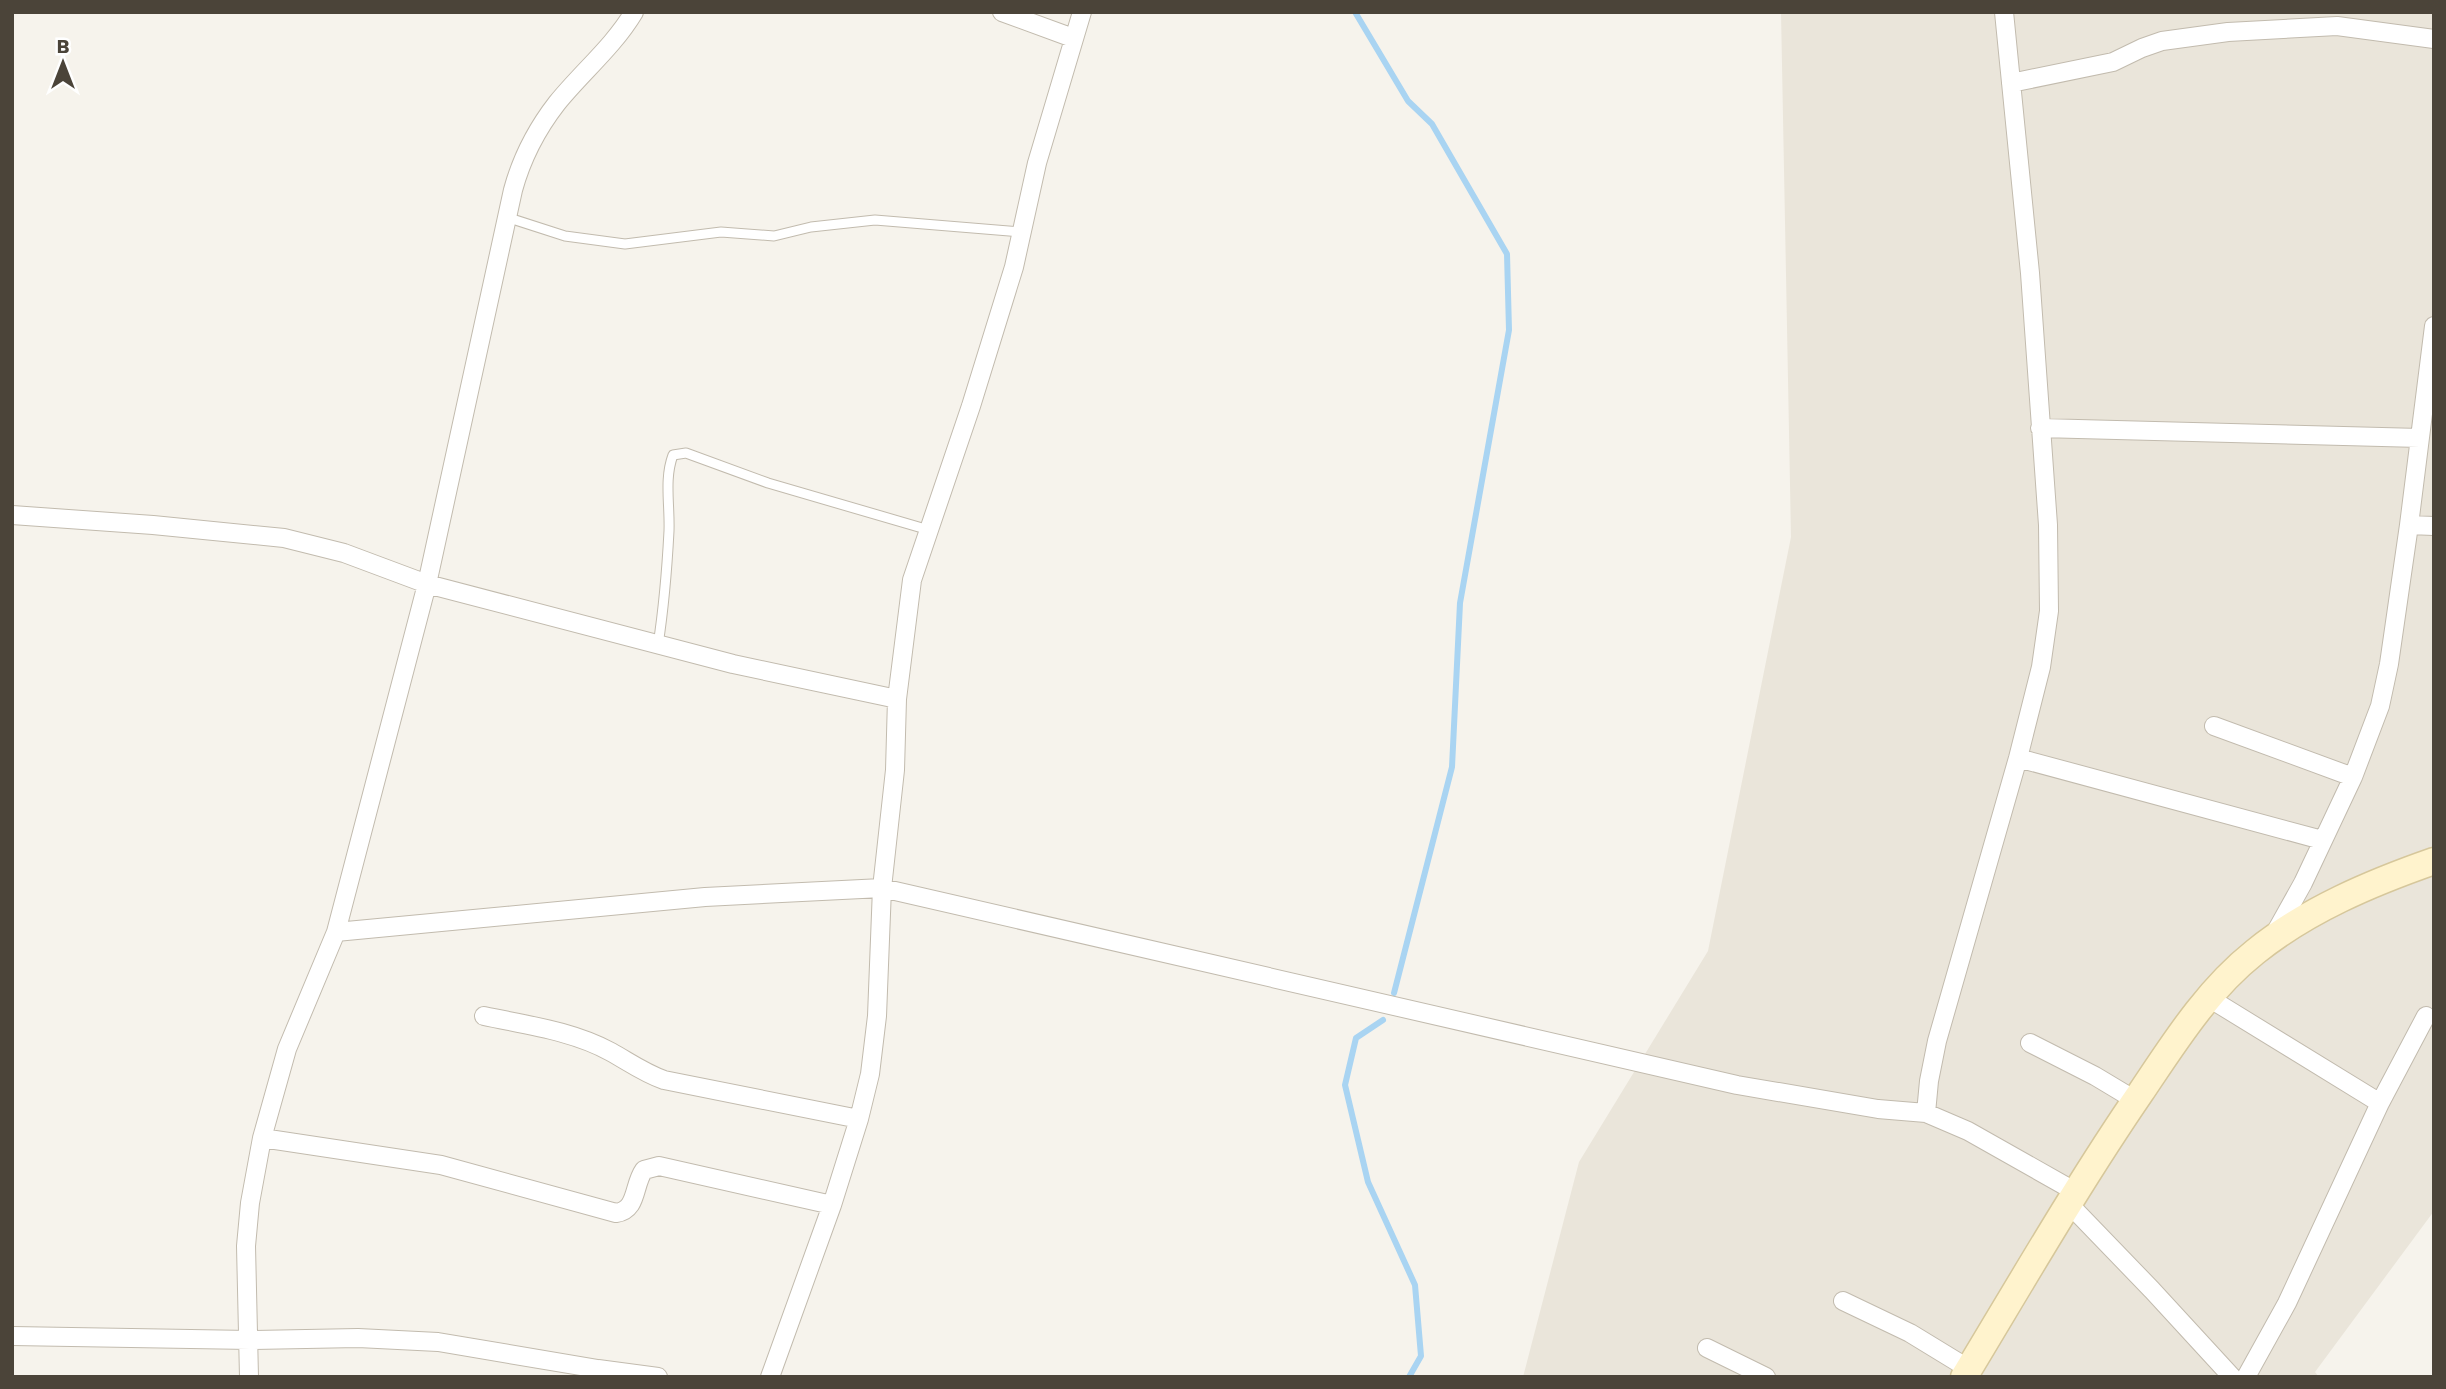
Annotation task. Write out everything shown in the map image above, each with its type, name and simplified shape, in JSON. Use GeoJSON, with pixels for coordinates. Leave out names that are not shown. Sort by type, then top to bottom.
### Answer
{"type":"FeatureCollection","features":[{"type":"Feature","properties":{"kind":"main road"},"geometry":{"type":"LineString","coordinates":[[1966,1373],[2135,1100],[2183,1029],[2209,998],[2254,953],[2328,904],[2434,861]]}},
{"type":"Feature","properties":{"kind":"street"},"geometry":{"type":"LineString","coordinates":[[249,1377],[246,1246],[250,1203],[262,1138],[287,1049],[336,932],[427,584],[519,167],[535,134],[558,102],[616,39],[634,12]]}},
{"type":"Feature","properties":{"kind":"street"},"geometry":{"type":"LineString","coordinates":[[1002,12],[1073,38]]}},
{"type":"Feature","properties":{"kind":"street"},"geometry":{"type":"LineString","coordinates":[[770,1377],[832,1205],[870,1074],[877,1016],[881,888],[895,770],[897,699],[908,599],[1014,267],[1037,163],[1082,12]]}},
{"type":"Feature","properties":{"kind":"street"},"geometry":{"type":"LineString","coordinates":[[1926,1113],[1937,1041],[2018,758],[2041,667],[2049,611],[2048,537],[2023,189],[2004,12]]}},
{"type":"Feature","properties":{"kind":"street"},"geometry":{"type":"LineString","coordinates":[[2011,83],[2113,62],[2162,41],[2228,32],[2337,26],[2434,39]]}},
{"type":"Feature","properties":{"kind":"street"},"geometry":{"type":"LineString","coordinates":[[2271,941],[2303,883],[2353,776],[2371,736],[2380,706],[2389,664],[2409,525],[2434,326]]}},
{"type":"Feature","properties":{"kind":"street"},"geometry":{"type":"LineString","coordinates":[[2040,428],[2420,438]]}},
{"type":"Feature","properties":{"kind":"street"},"geometry":{"type":"LineString","coordinates":[[12,515],[284,538],[344,553],[427,584],[658,645],[897,699]]}},
{"type":"Feature","properties":{"kind":"street"},"geometry":{"type":"LineString","coordinates":[[2409,525],[2434,526]]}},
{"type":"Feature","properties":{"kind":"street"},"geometry":{"type":"LineString","coordinates":[[2214,726],[2353,776]]}},
{"type":"Feature","properties":{"kind":"street"},"geometry":{"type":"LineString","coordinates":[[2018,758],[2322,840]]}},
{"type":"Feature","properties":{"kind":"street"},"geometry":{"type":"LineString","coordinates":[[336,932],[705,897],[881,888],[1737,1084],[1878,1109],[1926,1113],[1968,1130],[2072,1198],[2232,1377]]}},
{"type":"Feature","properties":{"kind":"street"},"geometry":{"type":"LineString","coordinates":[[2209,998],[2380,1104]]}},
{"type":"Feature","properties":{"kind":"street"},"geometry":{"type":"LineString","coordinates":[[484,1016],[579,1039],[611,1052],[644,1073],[664,1080],[859,1119]]}},
{"type":"Feature","properties":{"kind":"street"},"geometry":{"type":"LineString","coordinates":[[2246,1377],[2287,1303],[2380,1104],[2426,1016]]}},
{"type":"Feature","properties":{"kind":"street"},"geometry":{"type":"LineString","coordinates":[[2030,1043],[2135,1100]]}},
{"type":"Feature","properties":{"kind":"street"},"geometry":{"type":"LineString","coordinates":[[262,1138],[441,1165],[616,1213],[625,1211],[632,1204],[638,1178],[644,1170],[659,1166],[832,1205]]}},
{"type":"Feature","properties":{"kind":"street"},"geometry":{"type":"LineString","coordinates":[[1843,1301],[1910,1333],[1966,1373]]}},
{"type":"Feature","properties":{"kind":"street"},"geometry":{"type":"LineString","coordinates":[[12,1336],[250,1340],[358,1338],[438,1342],[598,1370],[658,1377]]}},
{"type":"Feature","properties":{"kind":"street"},"geometry":{"type":"LineString","coordinates":[[1707,1348],[1766,1377]]}},
{"type":"Feature","properties":{"kind":"lane"},"geometry":{"type":"LineString","coordinates":[[506,217],[565,236],[625,244],[721,232],[774,236],[811,227],[875,220],[1022,232]]}},
{"type":"Feature","properties":{"kind":"lane"},"geometry":{"type":"LineString","coordinates":[[658,645],[666,600],[668,468],[673,455],[686,453],[698,456],[768,483],[929,530]]}},
{"type":"Feature","properties":{"kind":"shaded area"},"geometry":{"type":"Polygon","coordinates":[[[1781,12],[2434,12],[2434,1211],[2315,1372],[2319,1377],[1523,1377],[1579,1162],[1708,951],[1791,537],[1781,12]]]}},
{"type":"Feature","properties":{"kind":"waterway"},"geometry":{"type":"LineString","coordinates":[[1355,12],[1408,101],[1432,124],[1507,254],[1509,330],[1460,603],[1452,767],[1394,993]]}},
{"type":"Feature","properties":{"kind":"waterway"},"geometry":{"type":"LineString","coordinates":[[1383,1020],[1356,1038],[1345,1085],[1368,1182],[1415,1285],[1421,1356],[1409,1377]]}}]}
